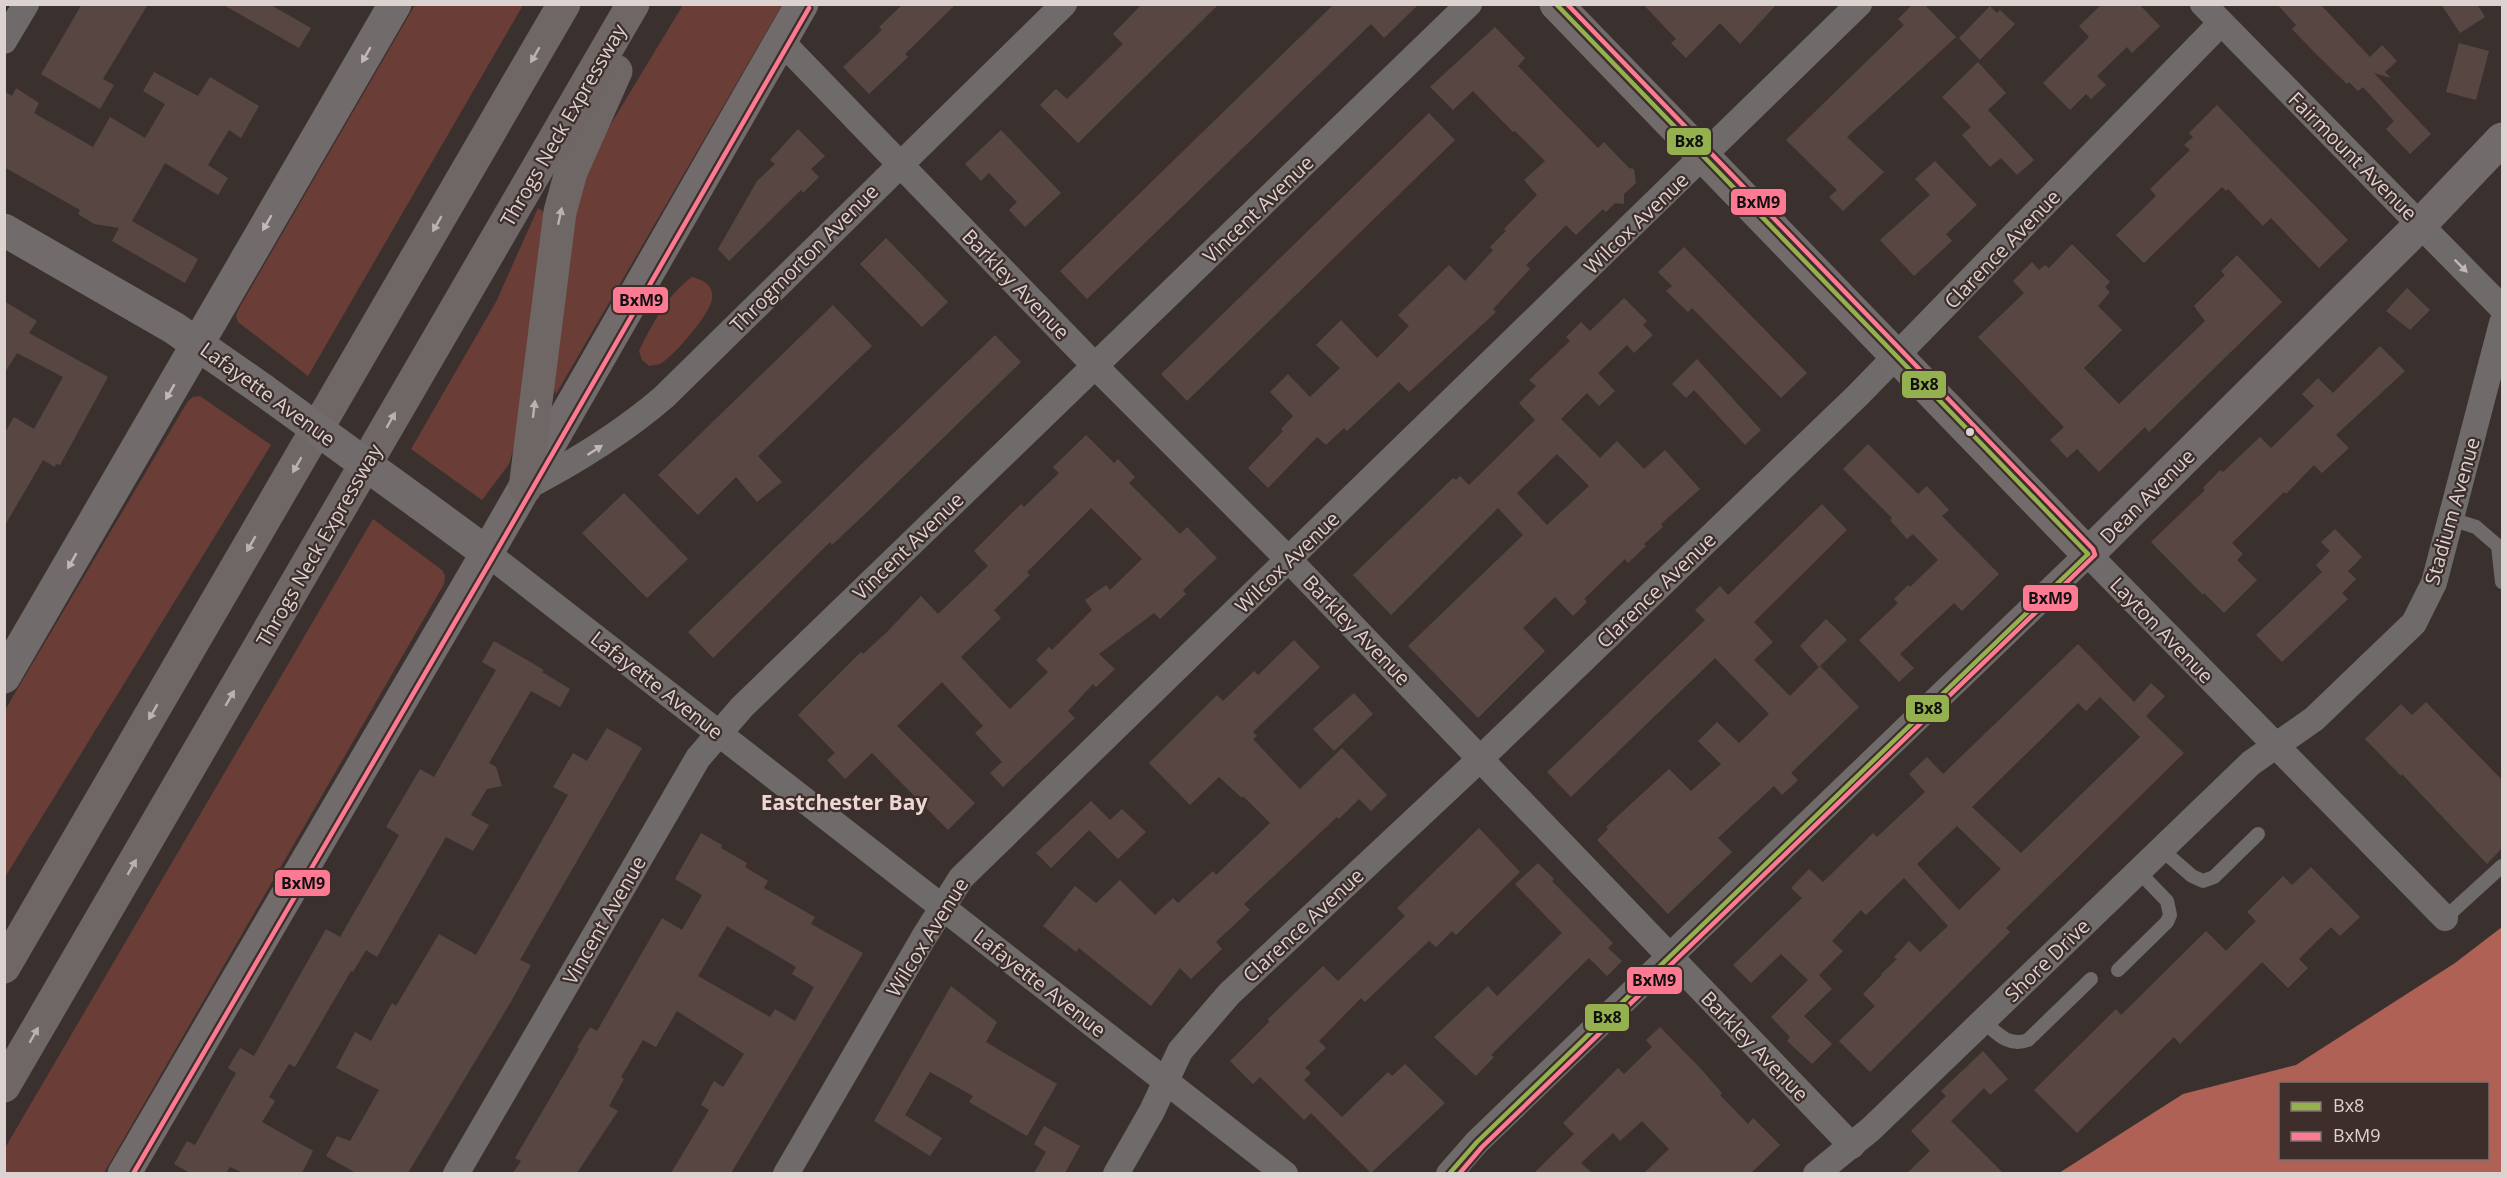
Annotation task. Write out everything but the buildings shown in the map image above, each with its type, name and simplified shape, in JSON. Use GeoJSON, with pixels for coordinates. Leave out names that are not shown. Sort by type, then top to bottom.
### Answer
{"type":"FeatureCollection","features":[{"type":"Feature","properties":{"kind":"highway"},"geometry":{"type":"LineString","coordinates":[[4,967],[564,4]]}},
{"type":"Feature","properties":{"kind":"highway","name":"Throgs Neck Expressway"},"geometry":{"type":"LineString","coordinates":[[4,1086],[633,4]]}},
{"type":"Feature","properties":{"kind":"highway"},"geometry":{"type":"LineString","coordinates":[[525,488],[553,255],[565,193],[582,144],[646,4]]}},
{"type":"Feature","properties":{"kind":"highway"},"geometry":{"type":"LineString","coordinates":[[4,943],[42,903]]}},
{"type":"Feature","properties":{"kind":"street"},"geometry":{"type":"LineString","coordinates":[[4,41],[26,4]]}},
{"type":"Feature","properties":{"kind":"street"},"geometry":{"type":"LineString","coordinates":[[4,677],[395,4]]}},
{"type":"Feature","properties":{"kind":"street"},"geometry":{"type":"LineString","coordinates":[[124,1173],[525,488],[802,4]]}},
{"type":"Feature","properties":{"kind":"street","name":"Throgmorton Avenue"},"geometry":{"type":"LineString","coordinates":[[525,488],[592,452],[647,411],[1064,4]]}},
{"type":"Feature","properties":{"kind":"street","name":"Vincent Avenue"},"geometry":{"type":"LineString","coordinates":[[456,1173],[698,758],[719,733],[742,707],[1468,4]]}},
{"type":"Feature","properties":{"kind":"street","name":"Layton Avenue"},"geometry":{"type":"LineString","coordinates":[[1556,4],[2088,554],[2445,918]]}},
{"type":"Feature","properties":{"kind":"street","name":"Wilcox Avenue"},"geometry":{"type":"LineString","coordinates":[[786,1173],[961,878],[1859,4]]}},
{"type":"Feature","properties":{"kind":"street","name":"Fairmount Avenue"},"geometry":{"type":"LineString","coordinates":[[2203,4],[2502,308]]}},
{"type":"Feature","properties":{"kind":"street","name":"Clarence Avenue"},"geometry":{"type":"LineString","coordinates":[[1116,1173],[1143,1126],[1180,1051],[1229,994],[1480,759],[1897,356],[2221,23]]}},
{"type":"Feature","properties":{"kind":"street","name":"Barkley Avenue"},"geometry":{"type":"LineString","coordinates":[[781,41],[1095,366],[1289,560],[1852,1146]]}},
{"type":"Feature","properties":{"kind":"street","name":"Dean Avenue"},"geometry":{"type":"LineString","coordinates":[[1449,1173],[1477,1142],[2088,554],[2420,225],[2502,139]]}},
{"type":"Feature","properties":{"kind":"street","name":"Lafayette Avenue"},"geometry":{"type":"LineString","coordinates":[[4,230],[198,343],[487,553],[1285,1173]]}},
{"type":"Feature","properties":{"kind":"street","name":"Stadium Avenue"},"geometry":{"type":"LineString","coordinates":[[2276,746],[2314,719],[2414,623],[2434,583],[2502,323]]}},
{"type":"Feature","properties":{"kind":"street","name":"Shore Drive"},"geometry":{"type":"LineString","coordinates":[[1816,1173],[1852,1146],[2252,763],[2276,746]]}},
{"type":"Feature","properties":{"kind":"lane"},"geometry":{"type":"LineString","coordinates":[[2451,519],[2476,527],[2498,546],[2502,582]]}},
{"type":"Feature","properties":{"kind":"lane"},"geometry":{"type":"LineString","coordinates":[[2162,850],[2192,876],[2203,881],[2214,877],[2259,834]]}},
{"type":"Feature","properties":{"kind":"lane"},"geometry":{"type":"LineString","coordinates":[[2445,918],[2502,866]]}},
{"type":"Feature","properties":{"kind":"lane"},"geometry":{"type":"LineString","coordinates":[[2118,970],[2167,922],[2170,915],[2167,900],[2139,872]]}},
{"type":"Feature","properties":{"kind":"lane"},"geometry":{"type":"LineString","coordinates":[[1983,1021],[2007,1042],[2018,1044],[2028,1040],[2091,979]]}},
{"type":"Feature","properties":{"kind":"shaded area"},"geometry":{"type":"Polygon","coordinates":[[[415,5],[523,5],[308,376],[238,322],[236,316],[415,5]]]}},
{"type":"Feature","properties":{"kind":"shaded area"},"geometry":{"type":"Polygon","coordinates":[[[683,5],[782,5],[556,394],[552,387],[580,175],[683,5]]]}},
{"type":"Feature","properties":{"kind":"shaded area"},"geometry":{"type":"Polygon","coordinates":[[[538,208],[548,215],[516,440],[509,464],[482,500],[411,449],[496,302],[538,208]]]}},
{"type":"Feature","properties":{"kind":"shaded area"},"geometry":{"type":"Polygon","coordinates":[[[692,277],[704,282],[711,290],[710,306],[692,333],[669,357],[661,363],[649,366],[642,360],[639,351],[668,301],[692,277]]]}},
{"type":"Feature","properties":{"kind":"shaded area"},"geometry":{"type":"Polygon","coordinates":[[[200,396],[271,445],[5,877],[5,710],[188,401],[200,396]]]}},
{"type":"Feature","properties":{"kind":"shaded area"},"geometry":{"type":"Polygon","coordinates":[[[373,519],[442,570],[445,576],[444,584],[104,1173],[5,1173],[5,1148],[373,519]]]}},
{"type":"Feature","properties":{"kind":"shaded area"},"geometry":{"type":"Polygon","coordinates":[[[2502,927],[2502,1173],[2059,1173],[2183,1094],[2296,1065],[2455,963],[2502,927]]]}},
{"type":"Feature","properties":{"kind":"transit line","name":"Bx8"},"geometry":{"type":"LineString","coordinates":[[1556,4],[2088,554]]}},
{"type":"Feature","properties":{"kind":"transit line","name":"BxM9"},"geometry":{"type":"LineString","coordinates":[[1459,1174],[1482,1147],[2095,555],[2093,549],[1567,4]]}},
{"type":"Feature","properties":{"kind":"transit line","name":"BxM9"},"geometry":{"type":"LineString","coordinates":[[133,1174],[493,557],[809,8]]}},
{"type":"Feature","properties":{"kind":"transit line","name":"Bx8"},"geometry":{"type":"LineString","coordinates":[[1449,1174],[1477,1142],[2088,554]]}},
{"type":"Feature","properties":{"kind":"district","name":"Eastchester Bay"},"geometry":{"type":"Point","coordinates":[844,802]}}]}
